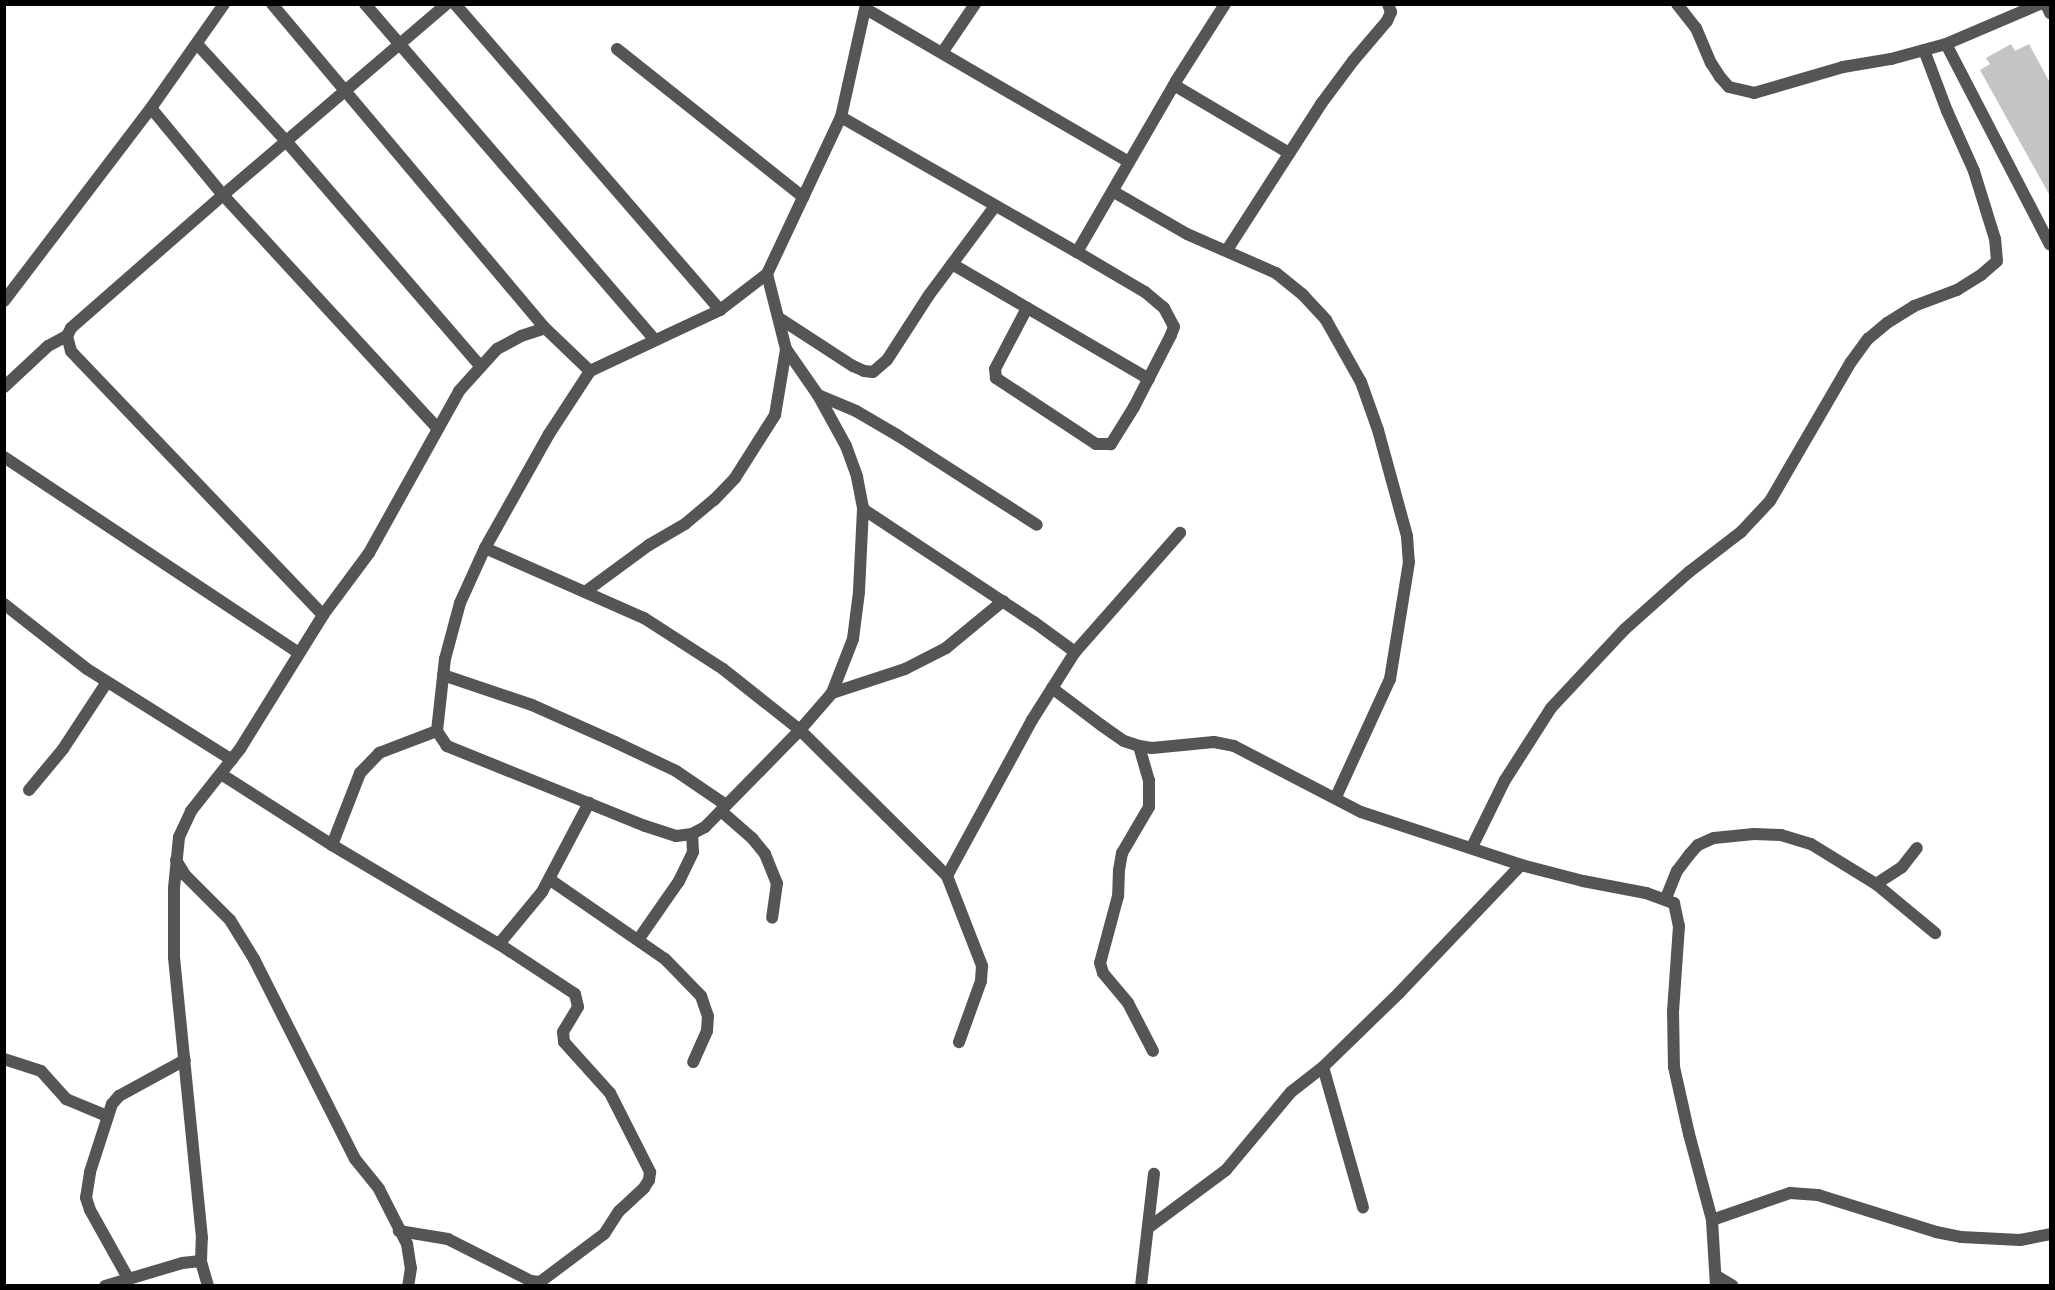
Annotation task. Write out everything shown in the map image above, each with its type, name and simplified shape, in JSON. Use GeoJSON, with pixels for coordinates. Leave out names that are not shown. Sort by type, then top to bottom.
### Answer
{"type":"FeatureCollection","features":[{"type":"Feature","properties":{"kind":"street"},"geometry":{"type":"LineString","coordinates":[[4,301],[152,108],[224,4]]}},
{"type":"Feature","properties":{"kind":"street"},"geometry":{"type":"LineString","coordinates":[[272,4],[545,328],[590,371]]}},
{"type":"Feature","properties":{"kind":"street"},"geometry":{"type":"LineString","coordinates":[[365,4],[654,339]]}},
{"type":"Feature","properties":{"kind":"street"},"geometry":{"type":"LineString","coordinates":[[6,383],[48,346],[67,336],[71,328],[447,4]]}},
{"type":"Feature","properties":{"kind":"street"},"geometry":{"type":"LineString","coordinates":[[456,4],[720,309]]}},
{"type":"Feature","properties":{"kind":"street"},"geometry":{"type":"LineString","coordinates":[[942,53],[975,4]]}},
{"type":"Feature","properties":{"kind":"street"},"geometry":{"type":"LineString","coordinates":[[1077,252],[1114,192],[1174,85],[1225,4]]}},
{"type":"Feature","properties":{"kind":"street"},"geometry":{"type":"LineString","coordinates":[[1227,250],[1289,153],[1353,61],[1388,21],[1391,12],[1388,4]]}},
{"type":"Feature","properties":{"kind":"street"},"geometry":{"type":"LineString","coordinates":[[1677,4],[1696,27],[1711,63],[1720,77],[1729,87],[1754,93],[1843,67],[1946,44],[2040,4]]}},
{"type":"Feature","properties":{"kind":"street"},"geometry":{"type":"LineString","coordinates":[[2046,4],[2050,13]]}},
{"type":"Feature","properties":{"kind":"street"},"geometry":{"type":"LineString","coordinates":[[786,350],[818,395],[846,446],[857,477],[863,509],[859,592],[853,639],[831,693],[800,730],[705,827],[692,834],[676,836],[447,746],[437,731],[443,675],[460,603],[485,549],[549,434],[590,371],[720,309],[767,273],[841,117],[866,7],[1129,162]]}},
{"type":"Feature","properties":{"kind":"street"},"geometry":{"type":"LineString","coordinates":[[197,44],[286,141],[481,367]]}},
{"type":"Feature","properties":{"kind":"street"},"geometry":{"type":"LineString","coordinates":[[1946,44],[2050,245]]}},
{"type":"Feature","properties":{"kind":"street"},"geometry":{"type":"LineString","coordinates":[[617,49],[803,197]]}},
{"type":"Feature","properties":{"kind":"street"},"geometry":{"type":"LineString","coordinates":[[1472,847],[1506,780],[1551,708],[1625,629],[1689,572],[1741,532],[1770,501],[1851,362],[1868,339],[1887,322],[1914,306],[1957,290],[1981,275],[1996,261],[1995,239],[1974,171],[1947,111],[1924,50]]}},
{"type":"Feature","properties":{"kind":"street"},"geometry":{"type":"LineString","coordinates":[[1174,85],[1289,153]]}},
{"type":"Feature","properties":{"kind":"street"},"geometry":{"type":"LineString","coordinates":[[152,108],[224,195],[437,428]]}},
{"type":"Feature","properties":{"kind":"street"},"geometry":{"type":"LineString","coordinates":[[841,117],[1158,301],[1170,316],[1174,327],[1149,379],[1114,441],[1107,445],[1096,444],[996,378],[995,369],[1027,308]]}},
{"type":"Feature","properties":{"kind":"street"},"geometry":{"type":"LineString","coordinates":[[1114,192],[1187,234],[1276,273],[1304,295],[1326,320],[1344,348],[1361,382],[1378,430],[1407,536],[1410,562],[1390,679],[1336,797]]}},
{"type":"Feature","properties":{"kind":"street"},"geometry":{"type":"LineString","coordinates":[[779,318],[853,366],[873,372],[887,360],[952,264],[995,206]]}},
{"type":"Feature","properties":{"kind":"street"},"geometry":{"type":"LineString","coordinates":[[952,264],[1149,379]]}},
{"type":"Feature","properties":{"kind":"street"},"geometry":{"type":"LineString","coordinates":[[585,592],[649,545],[685,524],[714,500],[735,478],[775,415],[786,350],[767,273]]}},
{"type":"Feature","properties":{"kind":"street"},"geometry":{"type":"LineString","coordinates":[[208,1286],[201,1261],[202,1238],[174,957],[175,859],[178,837],[191,811],[232,760],[323,615],[369,553],[459,391],[497,349],[520,336],[545,328]]}},
{"type":"Feature","properties":{"kind":"street"},"geometry":{"type":"LineString","coordinates":[[67,336],[71,351],[323,615]]}},
{"type":"Feature","properties":{"kind":"street"},"geometry":{"type":"LineString","coordinates":[[818,395],[856,411],[897,435],[1037,525]]}},
{"type":"Feature","properties":{"kind":"street"},"geometry":{"type":"LineString","coordinates":[[4,456],[299,653]]}},
{"type":"Feature","properties":{"kind":"street"},"geometry":{"type":"LineString","coordinates":[[863,509],[1003,601],[1075,652]]}},
{"type":"Feature","properties":{"kind":"street"},"geometry":{"type":"LineString","coordinates":[[947,876],[1032,720],[1075,652],[1180,533]]}},
{"type":"Feature","properties":{"kind":"street"},"geometry":{"type":"LineString","coordinates":[[485,549],[644,618],[723,669],[800,730],[947,876],[982,966],[981,981],[959,1042]]}},
{"type":"Feature","properties":{"kind":"street"},"geometry":{"type":"LineString","coordinates":[[831,693],[905,669],[946,648],[1003,601]]}},
{"type":"Feature","properties":{"kind":"street"},"geometry":{"type":"LineString","coordinates":[[4,604],[107,682],[232,760]]}},
{"type":"Feature","properties":{"kind":"street"},"geometry":{"type":"LineString","coordinates":[[443,675],[532,705],[676,771],[723,808],[765,854],[777,883],[772,918]]}},
{"type":"Feature","properties":{"kind":"street"},"geometry":{"type":"LineString","coordinates":[[29,790],[63,749],[107,682]]}},
{"type":"Feature","properties":{"kind":"street"},"geometry":{"type":"LineString","coordinates":[[1052,688],[1117,735],[1139,746],[1227,744],[1292,778],[1336,797],[1361,812],[1521,865],[1666,898],[1674,903],[1679,926],[1673,1011],[1674,1067],[1712,1220],[1717,1281],[1733,1286]]}},
{"type":"Feature","properties":{"kind":"street"},"geometry":{"type":"LineString","coordinates":[[332,845],[360,773],[379,753],[420,740],[437,731]]}},
{"type":"Feature","properties":{"kind":"street"},"geometry":{"type":"LineString","coordinates":[[1139,746],[1149,780],[1149,807],[1122,853],[1118,896],[1100,963],[1103,973],[1128,1003],[1153,1051]]}},
{"type":"Feature","properties":{"kind":"street"},"geometry":{"type":"LineString","coordinates":[[221,774],[332,845],[499,944],[575,994],[578,1007],[563,1032],[564,1042],[610,1093],[647,1163],[649,1180],[619,1211],[604,1234],[540,1282],[531,1281],[448,1239],[399,1231]]}},
{"type":"Feature","properties":{"kind":"street"},"geometry":{"type":"LineString","coordinates":[[499,944],[542,892],[589,803]]}},
{"type":"Feature","properties":{"kind":"street"},"geometry":{"type":"LineString","coordinates":[[638,940],[679,881],[693,852],[692,834]]}},
{"type":"Feature","properties":{"kind":"street"},"geometry":{"type":"LineString","coordinates":[[1666,898],[1677,871],[1698,845],[1714,838],[1754,834],[1781,835],[1811,844],[1876,884],[1935,933]]}},
{"type":"Feature","properties":{"kind":"street"},"geometry":{"type":"LineString","coordinates":[[1876,884],[1902,867],[1917,848]]}},
{"type":"Feature","properties":{"kind":"street"},"geometry":{"type":"LineString","coordinates":[[175,859],[185,875],[230,920],[254,958],[355,1159],[379,1189],[407,1244],[411,1268],[408,1286]]}},
{"type":"Feature","properties":{"kind":"street"},"geometry":{"type":"LineString","coordinates":[[1148,1228],[1226,1170],[1291,1092],[1323,1067],[1521,865]]}},
{"type":"Feature","properties":{"kind":"street"},"geometry":{"type":"LineString","coordinates":[[549,879],[665,959],[701,996],[706,1006],[707,1031],[693,1062]]}},
{"type":"Feature","properties":{"kind":"street"},"geometry":{"type":"LineString","coordinates":[[4,1059],[41,1071],[66,1099],[107,1116]]}},
{"type":"Feature","properties":{"kind":"street"},"geometry":{"type":"LineString","coordinates":[[128,1278],[90,1210],[86,1198],[90,1172],[112,1104],[119,1096],[185,1060]]}},
{"type":"Feature","properties":{"kind":"street"},"geometry":{"type":"LineString","coordinates":[[1323,1067],[1363,1207]]}},
{"type":"Feature","properties":{"kind":"street"},"geometry":{"type":"LineString","coordinates":[[1141,1286],[1154,1174]]}},
{"type":"Feature","properties":{"kind":"street"},"geometry":{"type":"LineString","coordinates":[[1712,1220],[1768,1199],[1799,1194],[1818,1195],[1960,1237],[2020,1240],[2050,1234]]}},
{"type":"Feature","properties":{"kind":"street"},"geometry":{"type":"LineString","coordinates":[[105,1286],[182,1263],[201,1261]]}},
{"type":"Feature","properties":{"kind":"building"},"geometry":{"type":"Polygon","coordinates":[[[2011,44],[2015,51],[2029,44],[2050,83],[2050,196],[1980,70],[1990,64],[1986,58],[2011,44]]]}}]}
